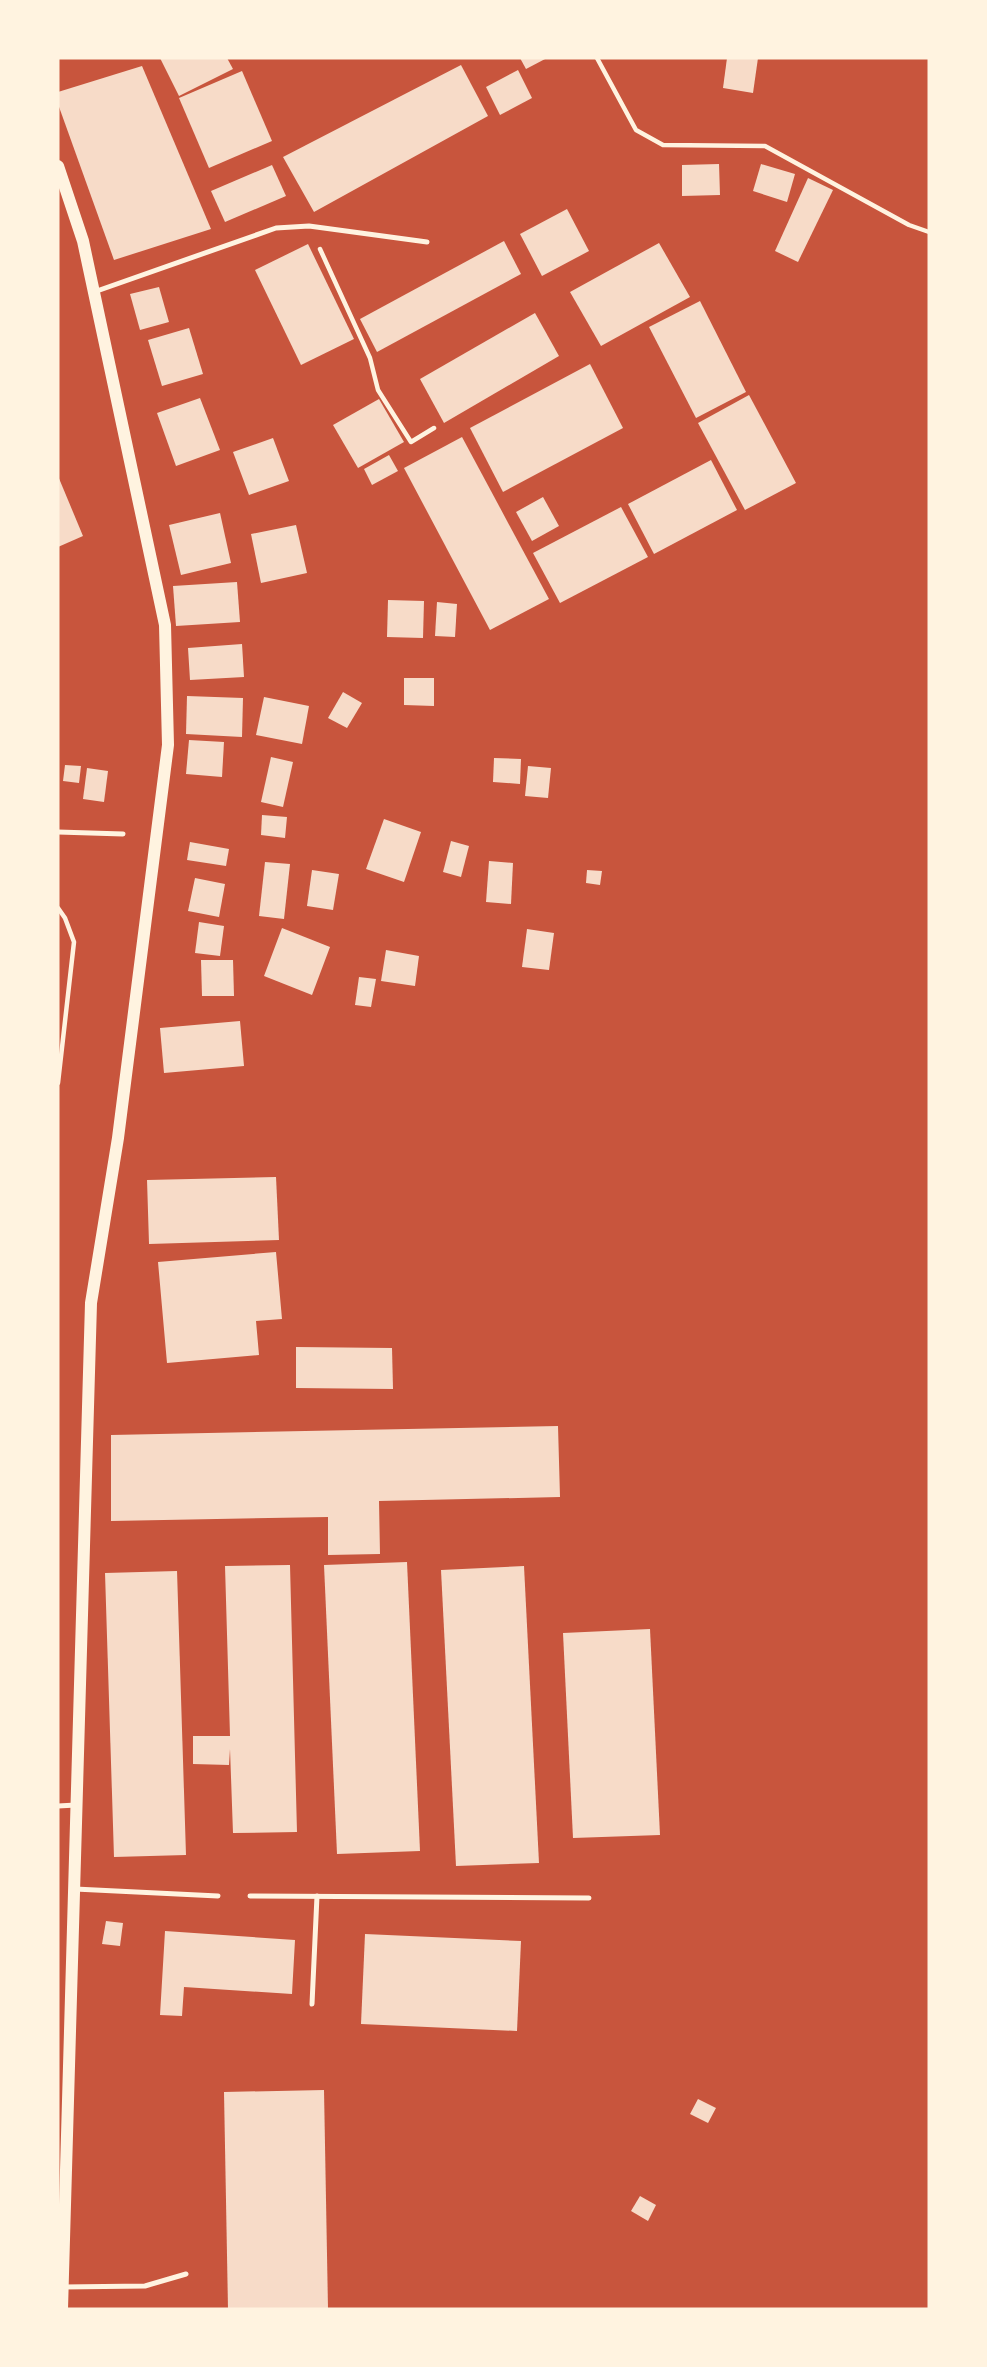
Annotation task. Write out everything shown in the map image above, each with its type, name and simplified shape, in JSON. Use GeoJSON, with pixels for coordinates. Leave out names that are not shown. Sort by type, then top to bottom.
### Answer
{"type":"FeatureCollection","features":[{"type":"Feature","properties":{"kind":"street"},"geometry":{"type":"LineString","coordinates":[[58,166],[83,241],[165,625],[168,745],[118,1138],[91,1303],[62,2309]]}},
{"type":"Feature","properties":{"kind":"lane"},"geometry":{"type":"LineString","coordinates":[[94,292],[276,228],[309,226],[427,242]]}},
{"type":"Feature","properties":{"kind":"lane"},"geometry":{"type":"LineString","coordinates":[[58,832],[123,834]]}},
{"type":"Feature","properties":{"kind":"lane"},"geometry":{"type":"LineString","coordinates":[[58,1806],[78,1805]]}},
{"type":"Feature","properties":{"kind":"lane"},"geometry":{"type":"LineString","coordinates":[[75,1889],[218,1896]]}},
{"type":"Feature","properties":{"kind":"lane"},"geometry":{"type":"LineString","coordinates":[[250,1896],[589,1898]]}},
{"type":"Feature","properties":{"kind":"lane"},"geometry":{"type":"LineString","coordinates":[[312,2004],[317,1896]]}},
{"type":"Feature","properties":{"kind":"lane"},"geometry":{"type":"LineString","coordinates":[[63,2287],[145,2286],[186,2274]]}},
{"type":"Feature","properties":{"kind":"path"},"geometry":{"type":"LineString","coordinates":[[597,58],[636,130],[663,145],[765,146],[909,225],[929,232]]}},
{"type":"Feature","properties":{"kind":"path"},"geometry":{"type":"LineString","coordinates":[[309,226],[370,358],[378,390],[411,442],[434,428]]}},
{"type":"Feature","properties":{"kind":"path"},"geometry":{"type":"LineString","coordinates":[[58,908],[74,942],[58,1083]]}},
{"type":"Feature","properties":{"kind":"building"},"geometry":{"type":"Polygon","coordinates":[[[160,58],[227,58],[233,69],[179,96],[160,58]]]}},
{"type":"Feature","properties":{"kind":"building"},"geometry":{"type":"Polygon","coordinates":[[[520,58],[547,58],[526,69],[520,58]]]}},
{"type":"Feature","properties":{"kind":"building"},"geometry":{"type":"Polygon","coordinates":[[[727,58],[758,58],[753,93],[723,88],[727,58]]]}},
{"type":"Feature","properties":{"kind":"building"},"geometry":{"type":"Polygon","coordinates":[[[461,65],[488,116],[314,212],[283,157],[461,65]]]}},
{"type":"Feature","properties":{"kind":"building"},"geometry":{"type":"Polygon","coordinates":[[[142,66],[211,229],[114,260],[58,104],[58,92],[142,66]]]}},
{"type":"Feature","properties":{"kind":"building"},"geometry":{"type":"Polygon","coordinates":[[[518,70],[532,98],[500,115],[486,87],[518,70]]]}},
{"type":"Feature","properties":{"kind":"building"},"geometry":{"type":"Polygon","coordinates":[[[242,71],[272,141],[209,168],[179,98],[242,71]]]}},
{"type":"Feature","properties":{"kind":"building"},"geometry":{"type":"Polygon","coordinates":[[[719,164],[720,195],[682,196],[682,165],[719,164]]]}},
{"type":"Feature","properties":{"kind":"building"},"geometry":{"type":"Polygon","coordinates":[[[761,164],[795,174],[787,202],[753,191],[761,164]]]}},
{"type":"Feature","properties":{"kind":"building"},"geometry":{"type":"Polygon","coordinates":[[[272,165],[286,196],[225,222],[211,191],[272,165]]]}},
{"type":"Feature","properties":{"kind":"building"},"geometry":{"type":"Polygon","coordinates":[[[808,178],[833,190],[798,262],[775,251],[808,178]]]}},
{"type":"Feature","properties":{"kind":"building"},"geometry":{"type":"Polygon","coordinates":[[[567,209],[589,251],[542,276],[520,234],[567,209]]]}},
{"type":"Feature","properties":{"kind":"building"},"geometry":{"type":"Polygon","coordinates":[[[504,241],[521,274],[377,352],[360,319],[504,241]]]}},
{"type":"Feature","properties":{"kind":"building"},"geometry":{"type":"Polygon","coordinates":[[[659,243],[690,297],[601,346],[570,292],[659,243]]]}},
{"type":"Feature","properties":{"kind":"building"},"geometry":{"type":"Polygon","coordinates":[[[308,244],[354,339],[301,365],[255,270],[308,244]]]}},
{"type":"Feature","properties":{"kind":"building"},"geometry":{"type":"Polygon","coordinates":[[[159,287],[169,322],[140,330],[130,294],[159,287]]]}},
{"type":"Feature","properties":{"kind":"building"},"geometry":{"type":"Polygon","coordinates":[[[700,301],[746,392],[696,418],[649,327],[700,301]]]}},
{"type":"Feature","properties":{"kind":"building"},"geometry":{"type":"Polygon","coordinates":[[[535,313],[559,356],[444,423],[420,379],[535,313]]]}},
{"type":"Feature","properties":{"kind":"building"},"geometry":{"type":"Polygon","coordinates":[[[189,328],[203,374],[162,386],[148,340],[189,328]]]}},
{"type":"Feature","properties":{"kind":"building"},"geometry":{"type":"Polygon","coordinates":[[[590,364],[623,428],[503,492],[470,428],[590,364]]]}},
{"type":"Feature","properties":{"kind":"building"},"geometry":{"type":"Polygon","coordinates":[[[749,395],[796,483],[745,510],[698,423],[749,395]]]}},
{"type":"Feature","properties":{"kind":"building"},"geometry":{"type":"Polygon","coordinates":[[[200,398],[220,450],[176,466],[157,413],[200,398]]]}},
{"type":"Feature","properties":{"kind":"building"},"geometry":{"type":"Polygon","coordinates":[[[379,399],[404,442],[358,468],[333,425],[379,399]]]}},
{"type":"Feature","properties":{"kind":"building"},"geometry":{"type":"Polygon","coordinates":[[[462,437],[549,599],[490,630],[404,468],[462,437]]]}},
{"type":"Feature","properties":{"kind":"building"},"geometry":{"type":"Polygon","coordinates":[[[273,438],[289,481],[249,495],[233,452],[273,438]]]}},
{"type":"Feature","properties":{"kind":"building"},"geometry":{"type":"Polygon","coordinates":[[[389,455],[398,471],[372,485],[364,469],[389,455]]]}},
{"type":"Feature","properties":{"kind":"building"},"geometry":{"type":"Polygon","coordinates":[[[711,460],[737,510],[654,554],[628,504],[711,460]]]}},
{"type":"Feature","properties":{"kind":"building"},"geometry":{"type":"Polygon","coordinates":[[[58,476],[83,536],[58,547],[58,476]]]}},
{"type":"Feature","properties":{"kind":"building"},"geometry":{"type":"Polygon","coordinates":[[[543,497],[559,526],[532,541],[516,512],[543,497]]]}},
{"type":"Feature","properties":{"kind":"building"},"geometry":{"type":"Polygon","coordinates":[[[621,507],[648,557],[560,603],[533,553],[621,507]]]}},
{"type":"Feature","properties":{"kind":"building"},"geometry":{"type":"Polygon","coordinates":[[[220,513],[231,563],[181,575],[169,525],[220,513]]]}},
{"type":"Feature","properties":{"kind":"building"},"geometry":{"type":"Polygon","coordinates":[[[296,525],[307,573],[261,583],[251,534],[296,525]]]}},
{"type":"Feature","properties":{"kind":"building"},"geometry":{"type":"Polygon","coordinates":[[[237,582],[240,622],[176,626],[173,586],[237,582]]]}},
{"type":"Feature","properties":{"kind":"building"},"geometry":{"type":"Polygon","coordinates":[[[388,600],[424,601],[423,638],[387,637],[388,600]]]}},
{"type":"Feature","properties":{"kind":"building"},"geometry":{"type":"Polygon","coordinates":[[[437,602],[457,604],[455,637],[435,636],[437,602]]]}},
{"type":"Feature","properties":{"kind":"building"},"geometry":{"type":"Polygon","coordinates":[[[242,644],[244,677],[190,680],[188,648],[242,644]]]}},
{"type":"Feature","properties":{"kind":"building"},"geometry":{"type":"Polygon","coordinates":[[[404,678],[434,678],[434,706],[404,705],[404,678]]]}},
{"type":"Feature","properties":{"kind":"building"},"geometry":{"type":"Polygon","coordinates":[[[343,692],[362,703],[347,728],[328,718],[343,692]]]}},
{"type":"Feature","properties":{"kind":"building"},"geometry":{"type":"Polygon","coordinates":[[[187,696],[243,698],[242,737],[186,734],[187,696]]]}},
{"type":"Feature","properties":{"kind":"building"},"geometry":{"type":"Polygon","coordinates":[[[264,697],[309,706],[302,744],[256,735],[264,697]]]}},
{"type":"Feature","properties":{"kind":"building"},"geometry":{"type":"Polygon","coordinates":[[[189,740],[224,742],[222,777],[186,774],[189,740]]]}},
{"type":"Feature","properties":{"kind":"building"},"geometry":{"type":"Polygon","coordinates":[[[271,757],[293,762],[283,807],[261,802],[271,757]]]}},
{"type":"Feature","properties":{"kind":"building"},"geometry":{"type":"Polygon","coordinates":[[[494,758],[521,759],[520,784],[493,782],[494,758]]]}},
{"type":"Feature","properties":{"kind":"building"},"geometry":{"type":"Polygon","coordinates":[[[65,765],[81,766],[79,783],[63,781],[65,765]]]}},
{"type":"Feature","properties":{"kind":"building"},"geometry":{"type":"Polygon","coordinates":[[[528,766],[551,768],[548,798],[525,796],[528,766]]]}},
{"type":"Feature","properties":{"kind":"building"},"geometry":{"type":"Polygon","coordinates":[[[87,768],[108,771],[104,802],[83,799],[87,768]]]}},
{"type":"Feature","properties":{"kind":"building"},"geometry":{"type":"Polygon","coordinates":[[[262,815],[287,817],[285,838],[261,835],[262,815]]]}},
{"type":"Feature","properties":{"kind":"building"},"geometry":{"type":"Polygon","coordinates":[[[384,819],[421,832],[404,882],[366,869],[384,819]]]}},
{"type":"Feature","properties":{"kind":"building"},"geometry":{"type":"Polygon","coordinates":[[[451,841],[469,846],[461,877],[443,872],[451,841]]]}},
{"type":"Feature","properties":{"kind":"building"},"geometry":{"type":"Polygon","coordinates":[[[190,842],[229,849],[226,866],[187,860],[190,842]]]}},
{"type":"Feature","properties":{"kind":"building"},"geometry":{"type":"Polygon","coordinates":[[[489,861],[513,863],[511,904],[486,902],[489,861]]]}},
{"type":"Feature","properties":{"kind":"building"},"geometry":{"type":"Polygon","coordinates":[[[265,862],[290,864],[284,919],[259,916],[265,862]]]}},
{"type":"Feature","properties":{"kind":"building"},"geometry":{"type":"Polygon","coordinates":[[[312,870],[339,874],[333,910],[307,906],[312,870]]]}},
{"type":"Feature","properties":{"kind":"building"},"geometry":{"type":"Polygon","coordinates":[[[587,870],[602,871],[600,885],[586,883],[587,870]]]}},
{"type":"Feature","properties":{"kind":"building"},"geometry":{"type":"Polygon","coordinates":[[[195,878],[225,884],[219,917],[188,911],[195,878]]]}},
{"type":"Feature","properties":{"kind":"building"},"geometry":{"type":"Polygon","coordinates":[[[199,922],[224,926],[220,956],[195,953],[199,922]]]}},
{"type":"Feature","properties":{"kind":"building"},"geometry":{"type":"Polygon","coordinates":[[[282,928],[330,947],[312,995],[264,976],[282,928]]]}},
{"type":"Feature","properties":{"kind":"building"},"geometry":{"type":"Polygon","coordinates":[[[527,929],[554,933],[549,970],[522,967],[527,929]]]}},
{"type":"Feature","properties":{"kind":"building"},"geometry":{"type":"Polygon","coordinates":[[[386,950],[419,956],[415,986],[381,981],[386,950]]]}},
{"type":"Feature","properties":{"kind":"building"},"geometry":{"type":"Polygon","coordinates":[[[201,960],[233,960],[234,996],[202,996],[201,960]]]}},
{"type":"Feature","properties":{"kind":"building"},"geometry":{"type":"Polygon","coordinates":[[[359,977],[376,979],[371,1007],[355,1005],[359,977]]]}},
{"type":"Feature","properties":{"kind":"building"},"geometry":{"type":"Polygon","coordinates":[[[240,1021],[244,1066],[164,1073],[160,1028],[240,1021]]]}},
{"type":"Feature","properties":{"kind":"building"},"geometry":{"type":"Polygon","coordinates":[[[276,1177],[279,1240],[149,1244],[147,1180],[276,1177]]]}},
{"type":"Feature","properties":{"kind":"building"},"geometry":{"type":"Polygon","coordinates":[[[276,1252],[282,1319],[256,1321],[259,1355],[167,1363],[158,1262],[276,1252]]]}},
{"type":"Feature","properties":{"kind":"building"},"geometry":{"type":"Polygon","coordinates":[[[296,1347],[392,1348],[393,1389],[296,1388],[296,1347]]]}},
{"type":"Feature","properties":{"kind":"building"},"geometry":{"type":"Polygon","coordinates":[[[558,1426],[560,1497],[379,1501],[380,1554],[328,1555],[328,1517],[111,1521],[111,1435],[558,1426]]]}},
{"type":"Feature","properties":{"kind":"building"},"geometry":{"type":"Polygon","coordinates":[[[407,1562],[420,1851],[337,1854],[324,1565],[407,1562]]]}},
{"type":"Feature","properties":{"kind":"building"},"geometry":{"type":"Polygon","coordinates":[[[290,1565],[297,1832],[233,1833],[230,1749],[229,1765],[193,1764],[193,1736],[230,1736],[225,1566],[290,1565]]]}},
{"type":"Feature","properties":{"kind":"building"},"geometry":{"type":"Polygon","coordinates":[[[524,1566],[539,1863],[456,1866],[441,1570],[524,1566]]]}},
{"type":"Feature","properties":{"kind":"building"},"geometry":{"type":"Polygon","coordinates":[[[177,1571],[186,1855],[114,1857],[105,1573],[177,1571]]]}},
{"type":"Feature","properties":{"kind":"building"},"geometry":{"type":"Polygon","coordinates":[[[650,1629],[660,1835],[573,1838],[563,1633],[650,1629]]]}},
{"type":"Feature","properties":{"kind":"building"},"geometry":{"type":"Polygon","coordinates":[[[106,1921],[123,1923],[120,1946],[102,1944],[106,1921]]]}},
{"type":"Feature","properties":{"kind":"building"},"geometry":{"type":"Polygon","coordinates":[[[165,1931],[295,1940],[292,1994],[184,1987],[182,2016],[160,2015],[165,1931]]]}},
{"type":"Feature","properties":{"kind":"building"},"geometry":{"type":"Polygon","coordinates":[[[365,1934],[521,1941],[517,2031],[361,2024],[365,1934]]]}},
{"type":"Feature","properties":{"kind":"building"},"geometry":{"type":"Polygon","coordinates":[[[324,2090],[328,2309],[228,2309],[224,2092],[324,2090]]]}},
{"type":"Feature","properties":{"kind":"building"},"geometry":{"type":"Polygon","coordinates":[[[698,2099],[716,2108],[708,2123],[690,2114],[698,2099]]]}},
{"type":"Feature","properties":{"kind":"building"},"geometry":{"type":"Polygon","coordinates":[[[640,2196],[656,2205],[648,2221],[631,2211],[640,2196]]]}}]}
